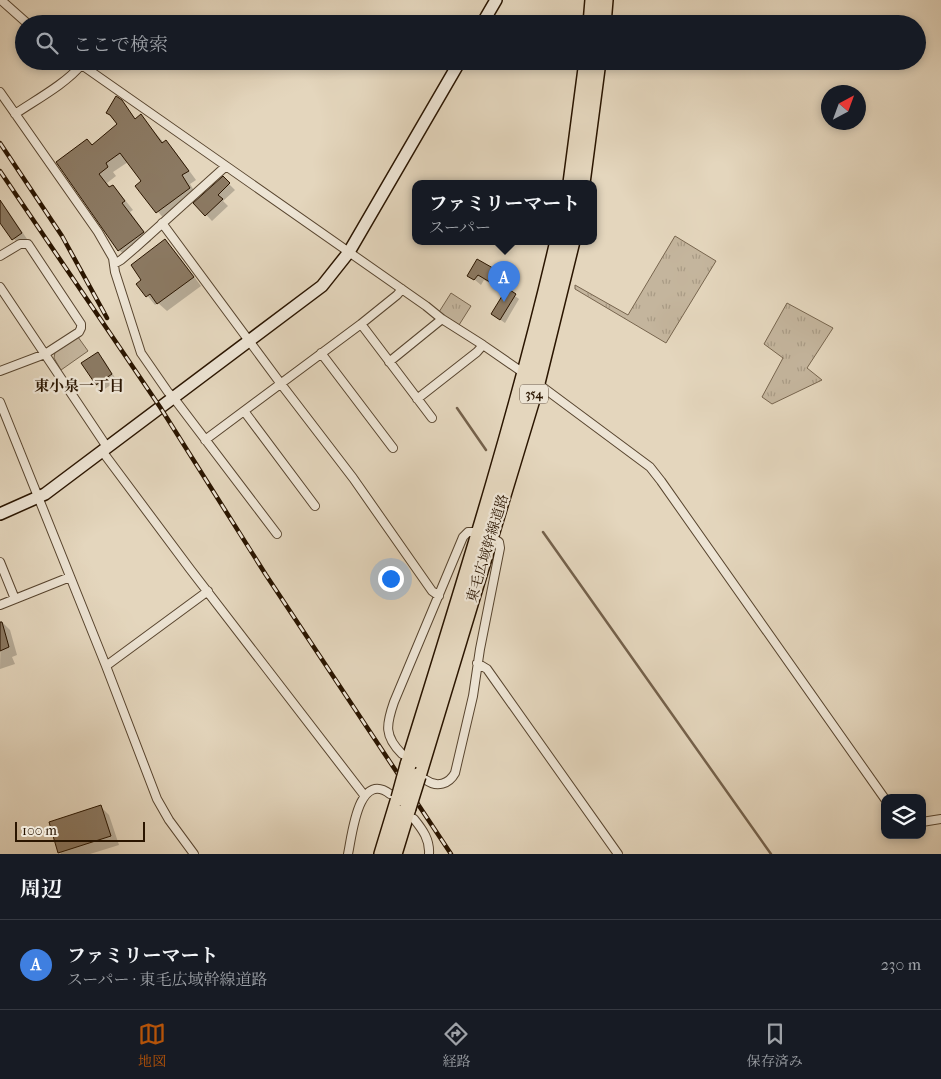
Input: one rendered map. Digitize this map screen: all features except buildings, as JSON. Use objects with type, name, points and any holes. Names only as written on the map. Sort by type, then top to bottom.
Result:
[{"type":"highway","points":[[592,15],[594,0]]},
{"type":"highway","points":[[603,15],[605,0]]},
{"type":"highway","points":[[571,180],[586,70]]},
{"type":"highway","points":[[582,180],[597,70]]},
{"type":"highway","name":"東毛広域幹線道路","points":[[531,379],[557,245]]},
{"type":"highway","name":"東毛広域幹線道路","points":[[394,854],[403,805],[484,534],[504,453],[531,379],[571,245]]},
{"type":"highway","name":"東毛広域幹線道路","points":[[382,854],[403,805]]},
{"type":"street","points":[[1,0],[18,15]]},
{"type":"street","points":[[487,15],[496,0]]},
{"type":"street","points":[[15,114],[77,70]]},
{"type":"street","points":[[88,70],[402,289],[442,319],[483,345],[650,467],[881,794]]},
{"type":"street","points":[[0,514],[38,498],[322,286],[349,252],[455,70]]},
{"type":"street","points":[[0,92],[111,253],[141,353],[168,392],[277,534]]},
{"type":"street","points":[[114,264],[121,260],[225,167]]},
{"type":"street","points":[[162,223],[353,478],[432,591],[439,596]]},
{"type":"street","points":[[0,256],[20,244],[28,244],[81,324],[78,332],[46,354],[0,371]]},
{"type":"street","points":[[0,287],[46,354],[105,449],[208,592],[364,795]]},
{"type":"street","points":[[205,440],[361,324],[402,289]]},
{"type":"street","points":[[389,362],[442,319]]},
{"type":"street","points":[[361,324],[432,418]]},
{"type":"street","points":[[417,399],[477,352],[483,345]]},
{"type":"street","points":[[321,353],[393,448]]},
{"type":"street","points":[[0,402],[157,799],[169,820],[194,854]]},
{"type":"street","points":[[244,411],[315,506]]},
{"type":"street","points":[[468,532],[484,534],[499,542],[500,548],[477,663],[473,696],[453,776],[441,784],[434,784],[413,769],[391,742],[388,719],[406,670],[463,537],[468,532]]},
{"type":"street","points":[[0,562],[15,599]]},
{"type":"street","points":[[0,605],[70,577]]},
{"type":"street","points":[[106,666],[208,592]]},
{"type":"street","points":[[477,663],[487,669],[618,854]]},
{"type":"street","points":[[348,854],[359,807],[364,795],[368,791],[374,790],[384,790],[403,805],[425,833],[429,854]]},
{"type":"street","points":[[926,821],[941,819]]},
{"type":"green space","points":[[675,236],[716,261],[666,343],[575,289],[575,285],[628,315]]},
{"type":"green space","points":[[451,293],[471,306],[459,325],[439,312]]},
{"type":"green space","points":[[787,303],[833,328],[807,368],[822,380],[772,404],[762,397],[783,358],[764,344]]},
{"type":"green space","points":[[78,337],[88,351],[61,370],[54,358],[55,352]]},
{"type":"waterway","points":[[457,408],[486,450]]},
{"type":"waterway","points":[[543,532],[771,854]]},
{"type":"railway","points":[[0,143],[62,236],[107,318]]},
{"type":"railway","points":[[0,171],[160,407],[266,575],[451,854]]},
{"type":"place","name":"ファミリーマート","points":[[504,302]]},
{"type":"district","name":"東小泉一丁目","points":[[79,386]]}]
